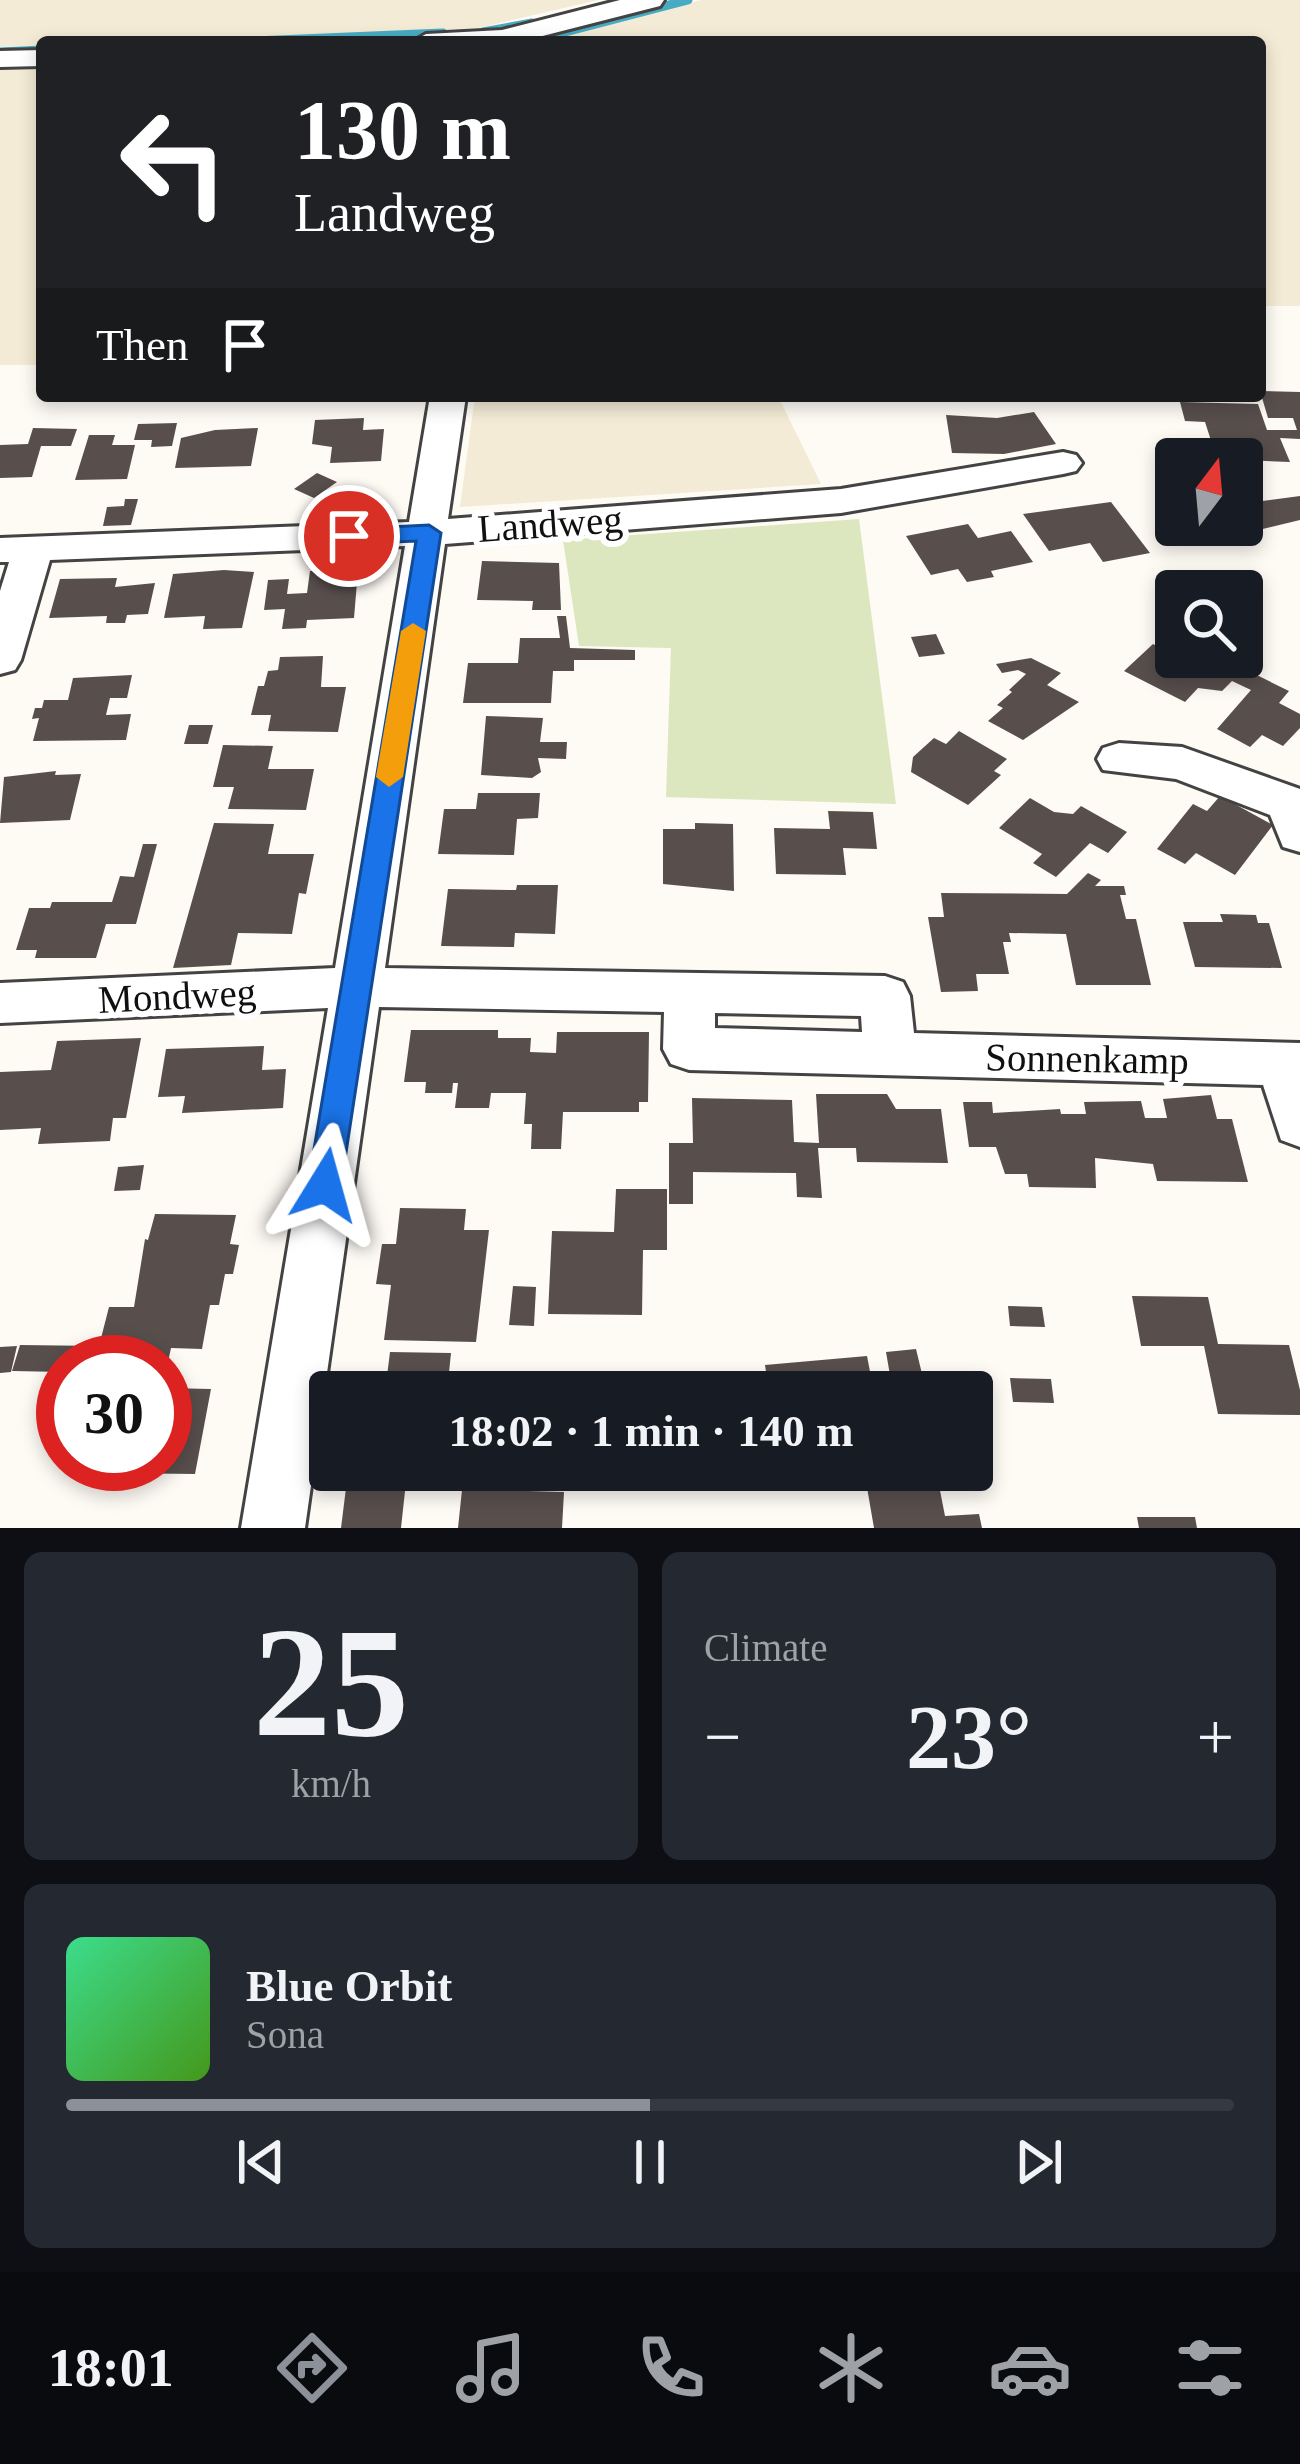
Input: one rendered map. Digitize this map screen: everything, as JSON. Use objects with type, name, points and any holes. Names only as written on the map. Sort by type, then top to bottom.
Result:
[{"type":"street","points":[[516,36],[651,0]]},
{"type":"street","points":[[0,59],[36,58]]},
{"type":"street","points":[[273,1528],[447,402]]},
{"type":"street","name":"Landweg","points":[[0,660],[16,550],[429,533],[841,501],[1063,463]]},
{"type":"street","points":[[1119,759],[1182,763],[1296,809]]},
{"type":"street","name":"Sonnenkamp","points":[[355,987],[690,992],[689,1049],[1292,1064],[1300,1124]]},
{"type":"street","name":"Mondweg","points":[[0,1003],[355,987]]},
{"type":"shaded area","points":[[0,0],[598,0],[478,28],[277,36],[36,36],[36,46],[0,47]]},
{"type":"shaded area","points":[[701,0],[1300,0],[1300,306],[1266,306],[1266,36],[563,36]]},
{"type":"shaded area","points":[[36,67],[36,365],[0,365],[0,69]]},
{"type":"shaded area","points":[[474,402],[781,402],[821,484],[460,507]]},
{"type":"green space","points":[[859,519],[896,804],[666,797],[671,648],[579,646],[563,540]]},
{"type":"building","points":[[1266,391],[1300,392],[1300,439],[1280,438],[1290,462],[1263,461],[1263,438],[1210,438],[1205,422],[1185,421],[1180,402],[1258,404],[1267,430],[1297,430],[1293,418],[1268,418]]},
{"type":"building","points":[[1034,412],[1056,444],[1004,454],[952,453],[946,415],[997,418]]},
{"type":"building","points":[[364,418],[363,430],[384,429],[381,461],[330,463],[332,447],[312,444],[315,420]]},
{"type":"building","points":[[177,423],[172,446],[151,447],[152,440],[134,440],[138,424]]},
{"type":"building","points":[[33,428],[77,429],[71,446],[41,446],[32,477],[0,478],[0,445],[28,444]]},
{"type":"building","points":[[258,428],[251,466],[175,468],[181,438]]},
{"type":"building","points":[[89,435],[115,435],[112,445],[135,445],[127,479],[75,480]]},
{"type":"building","points":[[317,473],[337,482],[314,498],[294,489]]},
{"type":"building","points":[[1300,496],[1300,520],[1263,529],[1263,501]]},
{"type":"building","points":[[125,499],[138,499],[131,525],[103,526],[107,507],[124,506]]},
{"type":"building","points":[[1111,502],[1150,553],[1103,562],[1090,543],[1049,551],[1023,514]]},
{"type":"building","points":[[968,524],[978,538],[1011,531],[1033,562],[967,582],[958,569],[931,575],[906,536]]},
{"type":"building","points":[[482,561],[559,563],[561,610],[532,610],[533,601],[477,600]]},
{"type":"building","points":[[358,570],[354,618],[307,620],[306,628],[282,629],[285,609],[264,610],[268,580],[289,579],[287,594],[307,593],[310,571]]},
{"type":"building","points":[[254,572],[242,628],[203,629],[205,616],[164,618],[173,574]]},
{"type":"building","points":[[117,578],[115,587],[155,583],[148,614],[127,615],[125,623],[106,623],[107,616],[49,618],[60,579]]},
{"type":"building","points":[[557,616],[566,616],[570,648],[635,650],[635,660],[574,660],[574,671],[553,671],[551,703],[463,703],[468,663],[518,663],[520,638],[560,638]]},
{"type":"building","points":[[936,634],[945,654],[919,657],[911,637]]},
{"type":"building","points":[[1153,644],[1155,678],[1263,678],[1289,691],[1279,703],[1300,714],[1300,728],[1283,746],[1262,735],[1250,747],[1217,729],[1251,690],[1232,681],[1222,691],[1198,688],[1185,702],[1124,671]]},
{"type":"building","points":[[323,656],[321,687],[346,687],[338,732],[268,731],[271,715],[251,715],[258,686],[264,686],[268,671],[278,670],[280,657]]},
{"type":"building","points":[[1031,658],[1061,673],[1047,685],[1079,702],[1023,740],[988,721],[1026,674],[1018,670],[1002,673],[996,664]]},
{"type":"building","points":[[132,675],[127,698],[110,698],[106,715],[131,714],[126,740],[33,741],[39,718],[32,719],[35,708],[42,708],[44,700],[68,700],[73,678]]},
{"type":"building","points":[[486,716],[543,718],[540,742],[567,742],[566,759],[538,758],[541,772],[532,778],[481,775]]},
{"type":"building","points":[[189,725],[213,725],[208,744],[184,744]]},
{"type":"building","points":[[959,731],[1007,759],[994,771],[1001,775],[968,805],[911,772],[913,757],[934,738],[946,744]]},
{"type":"building","points":[[223,745],[273,746],[268,769],[314,769],[306,810],[228,809],[234,787],[213,787]]},
{"type":"building","points":[[56,771],[55,775],[81,774],[70,820],[0,823],[4,777]]},
{"type":"building","points":[[478,793],[540,793],[538,818],[517,819],[514,855],[438,854],[444,809],[476,809]]},
{"type":"building","points":[[1220,796],[1273,825],[1235,875],[1196,853],[1185,864],[1157,849],[1193,804],[1207,811]]},
{"type":"building","points":[[1030,798],[1054,812],[1073,814],[1081,806],[1127,832],[1108,853],[1090,843],[1056,877],[1033,863],[1042,854],[999,828]]},
{"type":"building","points":[[828,811],[873,812],[877,849],[843,848],[846,875],[776,874],[774,828],[830,829]]},
{"type":"building","points":[[214,823],[274,824],[268,854],[314,854],[306,894],[299,893],[292,934],[238,933],[231,965],[173,968]]},
{"type":"building","points":[[695,823],[733,824],[734,891],[663,884],[663,829],[695,829]]},
{"type":"building","points":[[143,844],[157,844],[136,924],[106,924],[96,958],[35,958],[37,950],[16,950],[29,908],[50,908],[52,902],[112,902],[120,876],[134,877]]},
{"type":"building","points":[[1088,873],[1101,880],[1095,886],[1124,886],[1126,895],[1120,895],[1126,919],[1136,919],[1151,985],[1076,985],[1066,934],[1009,933],[1011,942],[1003,942],[1009,974],[976,974],[978,991],[941,992],[928,917],[944,917],[941,893],[1067,894]]},
{"type":"building","points":[[517,885],[558,885],[555,934],[515,933],[514,947],[441,946],[448,889],[516,890]]},
{"type":"building","points":[[1220,914],[1256,915],[1258,923],[1269,923],[1282,968],[1195,967],[1183,922],[1223,922]]},
{"type":"building","points":[[411,1030],[498,1030],[498,1038],[531,1038],[530,1052],[556,1053],[557,1032],[649,1032],[648,1102],[639,1102],[639,1112],[563,1112],[561,1149],[531,1149],[532,1124],[524,1124],[526,1093],[491,1093],[489,1108],[455,1108],[458,1083],[453,1083],[452,1093],[425,1093],[426,1082],[404,1082]]},
{"type":"building","points":[[141,1038],[126,1118],[113,1118],[110,1141],[38,1144],[41,1128],[0,1130],[0,1072],[51,1070],[57,1041]]},
{"type":"building","points":[[264,1046],[262,1070],[286,1069],[283,1108],[182,1113],[185,1096],[158,1097],[166,1049]]},
{"type":"building","points":[[816,1094],[887,1094],[896,1109],[941,1109],[948,1163],[857,1162],[856,1148],[818,1148],[822,1198],[797,1197],[796,1173],[693,1172],[693,1204],[669,1204],[669,1143],[693,1143],[692,1098],[792,1100],[794,1142],[819,1143]]},
{"type":"building","points":[[1211,1095],[1217,1119],[1232,1119],[1248,1182],[1157,1181],[1153,1164],[1095,1158],[1096,1188],[1029,1187],[1027,1174],[1005,1174],[996,1147],[969,1147],[963,1102],[992,1102],[993,1113],[1060,1109],[1061,1114],[1086,1114],[1084,1102],[1141,1101],[1145,1118],[1167,1118],[1163,1099]]},
{"type":"building","points":[[144,1165],[140,1190],[114,1191],[118,1167]]},
{"type":"building","points":[[616,1189],[667,1189],[667,1250],[643,1250],[642,1315],[548,1314],[552,1231],[614,1232]]},
{"type":"building","points":[[400,1208],[466,1209],[464,1230],[489,1230],[476,1342],[384,1340],[391,1285],[376,1284],[382,1244],[396,1244]]},
{"type":"building","points":[[155,1214],[236,1215],[230,1244],[239,1245],[233,1274],[225,1274],[219,1305],[210,1305],[202,1349],[192,1349],[192,1335],[102,1335],[109,1307],[134,1307]]},
{"type":"building","points":[[513,1286],[536,1287],[534,1326],[509,1325]]},
{"type":"building","points":[[1132,1296],[1208,1297],[1218,1344],[1289,1345],[1300,1390],[1300,1415],[1218,1414],[1204,1346],[1141,1346]]},
{"type":"building","points":[[1008,1306],[1042,1307],[1045,1327],[1010,1326]]},
{"type":"building","points":[[20,1345],[36,1345],[36,1371],[12,1371]]},
{"type":"building","points":[[17,1346],[11,1372],[0,1373],[0,1347]]},
{"type":"building","points":[[916,1349],[921,1371],[889,1371],[886,1352]]},
{"type":"building","points":[[390,1352],[451,1353],[449,1371],[388,1371]]},
{"type":"building","points":[[867,1356],[870,1371],[766,1371],[765,1365]]},
{"type":"building","points":[[1010,1378],[1051,1379],[1054,1403],[1013,1402]]},
{"type":"building","points":[[192,1389],[211,1389],[195,1474]]},
{"type":"building","points":[[346,1491],[405,1491],[401,1528],[341,1528]]},
{"type":"building","points":[[462,1491],[564,1492],[562,1528],[458,1528]]},
{"type":"building","points":[[868,1491],[940,1491],[945,1516],[979,1514],[982,1528],[874,1528]]},
{"type":"building","points":[[1137,1517],[1195,1517],[1197,1528],[1139,1528]]},
{"type":"waterway","points":[[550,36],[688,0]]},
{"type":"waterway","points":[[483,32],[532,23]]},
{"type":"waterway","points":[[373,36],[443,33]]},
{"type":"waterway","points":[[0,52],[36,50]]},
{"type":"slow traffic","points":[[389,777],[413,631]]},
{"type":"route","points":[[325,1185],[429,533],[349,536]]}]
